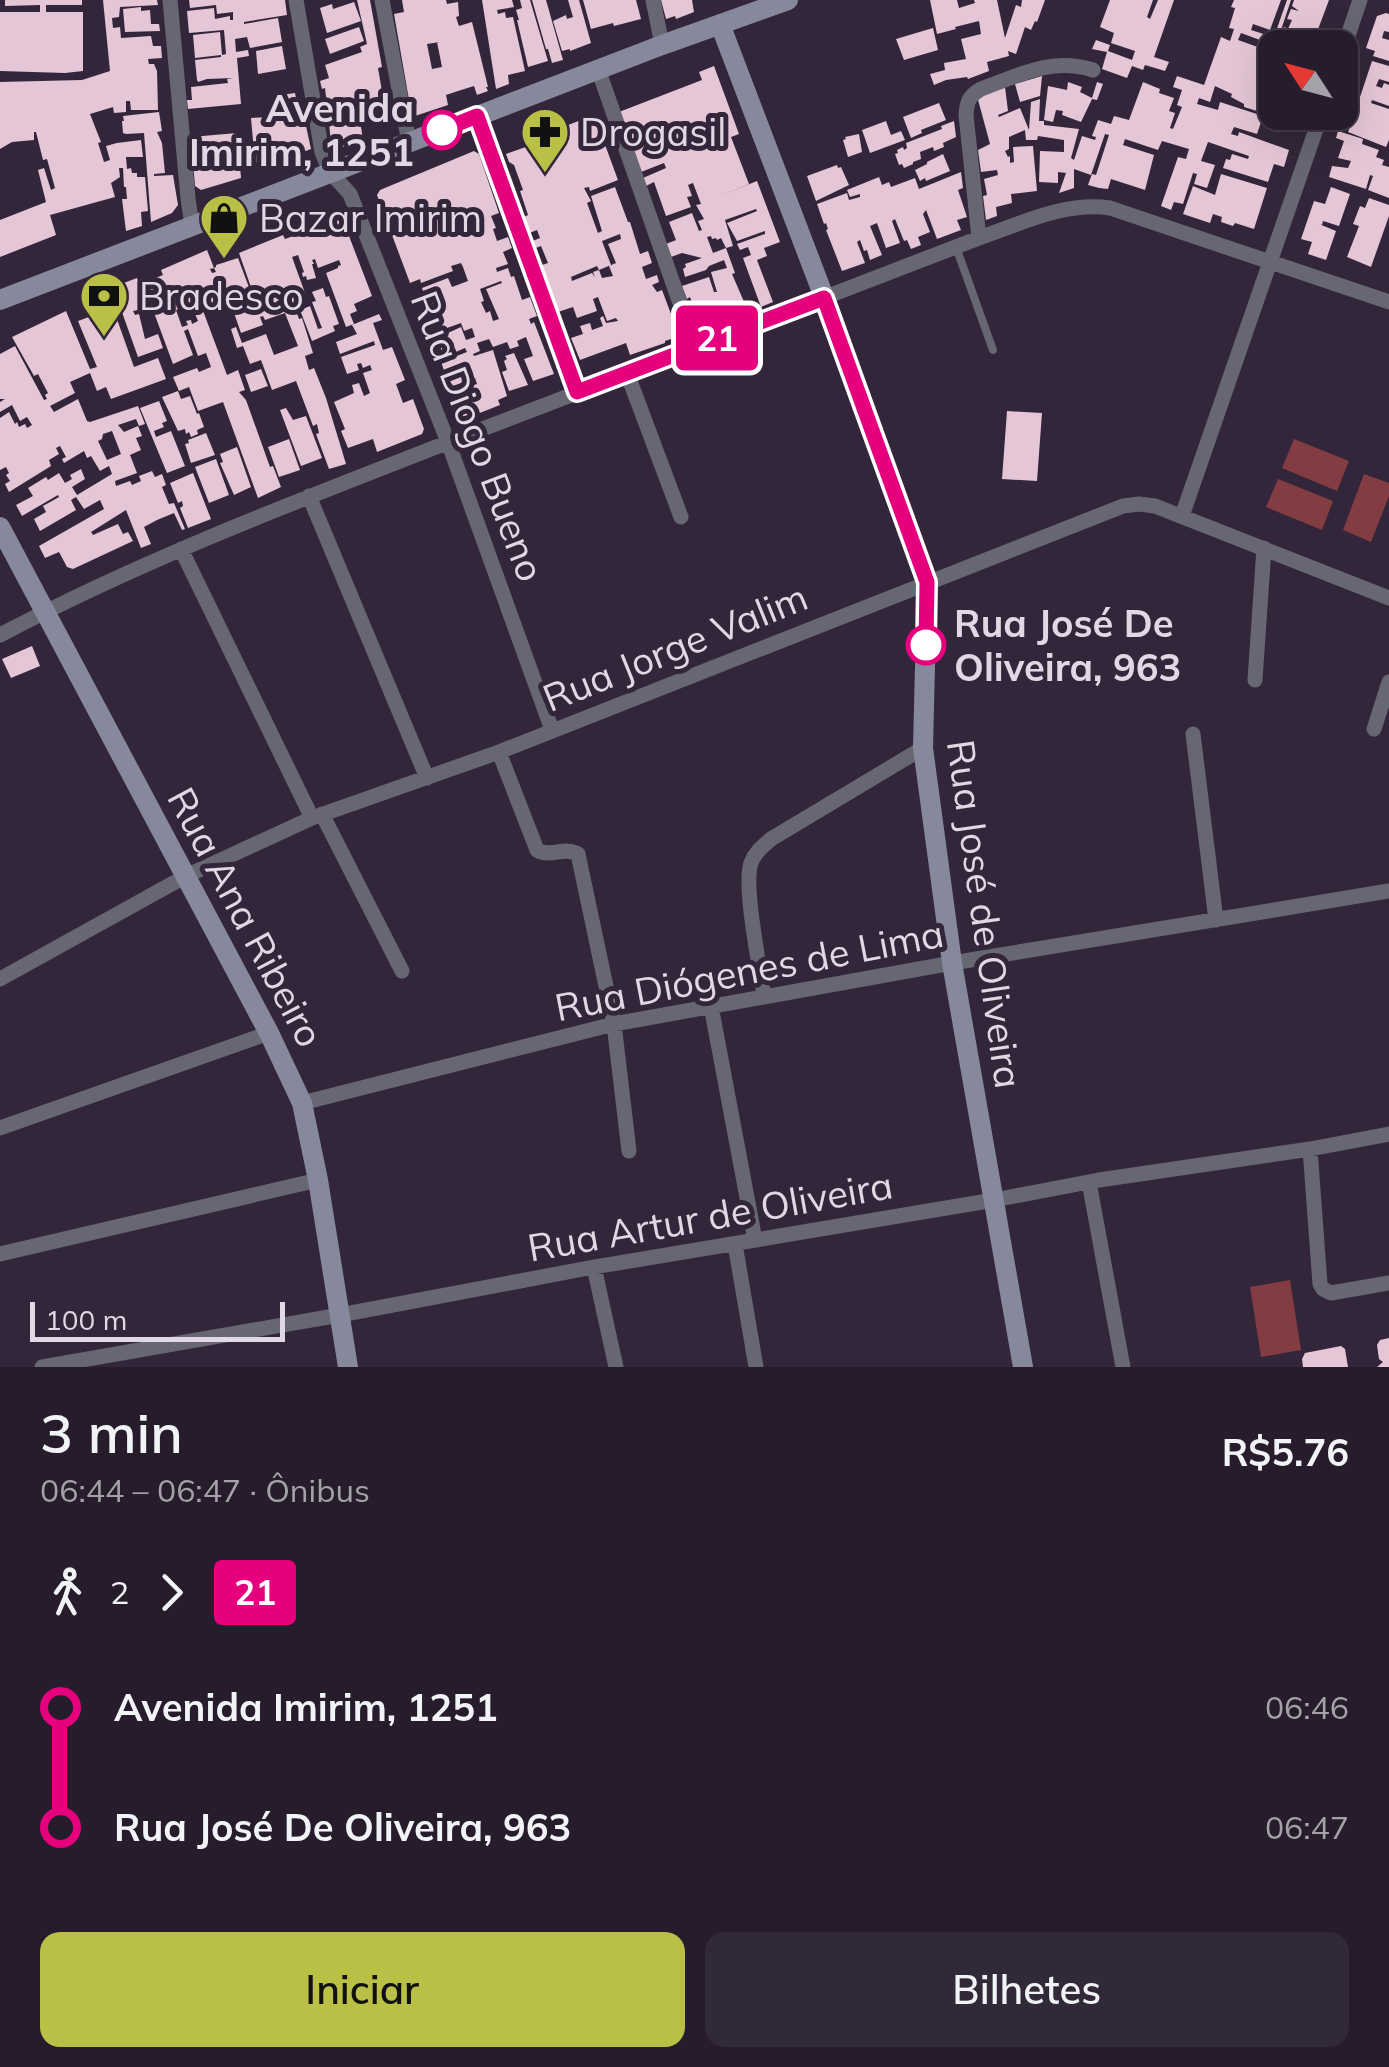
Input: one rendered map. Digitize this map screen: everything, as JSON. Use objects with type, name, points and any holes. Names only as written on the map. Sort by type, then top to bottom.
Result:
[{"type":"street","points":[[170,0],[192,226]]},
{"type":"street","name":"Rua Diogo Bueno","points":[[296,0],[322,152],[330,172],[350,194],[448,442],[552,730]]},
{"type":"street","points":[[382,0],[409,142]]},
{"type":"street","points":[[652,0],[662,45]]},
{"type":"street","points":[[0,300],[788,0]]},
{"type":"street","points":[[1350,30],[1360,0]]},
{"type":"street","name":"Rua José de Oliveira","points":[[720,24],[927,582],[923,748],[952,963],[1023,1367]]},
{"type":"street","points":[[978,238],[966,114],[972,94],[1044,66],[1076,64],[1093,70]]},
{"type":"street","points":[[598,70],[695,346]]},
{"type":"street","points":[[477,116],[577,392]]},
{"type":"street","points":[[1182,516],[1316,130]]},
{"type":"street","points":[[0,634],[46,610],[310,496],[978,238],[1062,210],[1094,205],[1110,208],[1389,302]]},
{"type":"street","points":[[627,373],[680,518]]},
{"type":"street","points":[[310,496],[427,778]]},
{"type":"street","name":"Rua Jorge Valim","points":[[0,979],[186,876],[317,816],[499,752],[1123,506],[1156,506],[1389,598]]},
{"type":"street","name":"Rua Ana Ribeiro","points":[[0,527],[302,1103],[348,1367]]},
{"type":"street","points":[[1255,680],[1264,548]]},
{"type":"street","points":[[181,550],[317,816],[402,970]]},
{"type":"street","points":[[1374,729],[1389,682]]},
{"type":"street","points":[[1193,734],[1216,920]]},
{"type":"street","points":[[764,996],[749,884],[750,864],[758,850],[923,748]]},
{"type":"street","points":[[499,752],[537,850],[546,854],[571,850],[578,854],[614,1024],[629,1151]]},
{"type":"street","name":"Rua Diógenes de Lima","points":[[302,1103],[614,1024],[1389,891]]},
{"type":"street","points":[[711,1006],[755,1240]]},
{"type":"street","points":[[0,1128],[268,1032]]},
{"type":"street","name":"Rua Artur de Oliveira","points":[[42,1367],[594,1267],[1389,1134]]},
{"type":"street","points":[[1310,1149],[1320,1284],[1331,1293],[1389,1283]]},
{"type":"street","points":[[0,1254],[318,1180]]},
{"type":"street","points":[[1089,1182],[1123,1367]]},
{"type":"street","points":[[735,1244],[756,1367]]},
{"type":"street","points":[[594,1267],[616,1367]]},
{"type":"lane","points":[[956,247],[993,350]]},
{"type":"shaded area","points":[[1294,439],[1349,461],[1337,491],[1282,468]]},
{"type":"shaded area","points":[[1364,474],[1389,483],[1389,496],[1371,542],[1343,530]]},
{"type":"shaded area","points":[[1278,479],[1333,501],[1322,530],[1266,507]]},
{"type":"shaded area","points":[[1290,1280],[1301,1350],[1261,1357],[1250,1287]]},
{"type":"building","points":[[5,0],[82,0],[82,5],[46,5],[46,12],[83,12],[83,71],[0,71],[0,12],[40,12],[40,5],[5,6]]},
{"type":"building","points":[[103,0],[157,0],[158,5],[120,7],[119,17],[112,18],[113,28],[120,27],[121,38],[151,36],[153,46],[161,46],[162,58],[148,59],[157,71],[158,110],[131,110],[130,101],[126,101],[126,112],[114,113],[113,107],[90,114],[104,162],[110,160],[106,146],[141,140],[143,157],[126,157],[127,169],[131,168],[137,177],[145,177],[148,211],[141,212],[142,226],[126,231],[122,199],[127,199],[126,187],[123,168],[119,168],[120,177],[111,183],[115,197],[50,215],[56,235],[0,257],[0,220],[46,202],[38,170],[44,168],[51,190],[55,188],[36,132],[34,140],[12,142],[0,149],[0,82],[82,80],[110,71]]},
{"type":"building","points":[[189,0],[285,0],[287,15],[244,22],[278,18],[282,42],[250,48],[247,37],[235,39],[236,52],[248,50],[249,56],[237,58],[241,104],[188,109],[191,87],[228,83],[227,79],[233,78],[198,82],[195,60],[221,55],[195,58],[193,35],[220,32],[222,55],[226,54],[224,30],[189,33],[187,11],[214,8],[215,19],[230,16],[230,20],[233,12],[217,14],[216,5],[190,8]]},
{"type":"building","points":[[357,0],[370,0],[386,115],[360,120],[363,140],[332,151],[325,88],[322,89],[320,81],[329,78],[325,65],[362,52],[360,47],[367,44]]},
{"type":"building","points":[[402,0],[458,2],[459,26],[472,22],[488,91],[477,95],[474,86],[446,95],[448,105],[412,117],[394,14],[404,12]],"holes":[[[437,42],[442,67],[432,69],[427,44]]]},
{"type":"building","points":[[482,0],[512,0],[514,7],[497,10],[498,14],[505,12],[506,18],[513,17],[525,71],[508,75],[509,84],[496,89]]},
{"type":"building","points":[[520,0],[530,0],[548,61],[528,67],[517,20],[516,10],[522,8]]},
{"type":"building","points":[[532,0],[546,0],[563,60],[552,63]]},
{"type":"building","points":[[568,0],[579,0],[591,43],[562,51],[553,21],[566,15],[567,19],[573,17]]},
{"type":"building","points":[[583,0],[636,0],[641,19],[591,29]]},
{"type":"building","points":[[661,0],[692,0],[694,12],[666,19]]},
{"type":"building","points":[[930,0],[957,0],[959,8],[975,3],[974,0],[997,0],[1005,38],[1016,5],[1021,7],[1022,0],[1045,0],[1037,22],[1031,30],[1025,27],[1016,54],[1008,51],[1009,56],[987,62],[989,71],[968,79],[934,85],[930,74],[945,70],[944,63],[966,59],[961,39],[981,34],[979,21],[937,34]]},
{"type":"building","points":[[1110,0],[1153,0],[1147,17],[1150,19],[1158,0],[1174,0],[1154,57],[1169,62],[1165,71],[1132,66],[1127,78],[1102,69],[1107,52],[1092,49],[1096,40],[1110,45],[1108,51],[1132,60],[1135,51],[1111,43],[1114,33],[1100,27]]},
{"type":"building","points":[[1234,0],[1281,0],[1270,30],[1253,24],[1251,30],[1258,32],[1258,39],[1241,33],[1238,40],[1258,47],[1258,111],[1244,107],[1232,94],[1215,86],[1210,102],[1199,98],[1197,104],[1218,110],[1220,102],[1258,114],[1257,134],[1234,127],[1231,134],[1238,136],[1239,132],[1289,150],[1284,167],[1274,164],[1268,182],[1223,168],[1232,154],[1248,159],[1249,156],[1208,142],[1201,161],[1215,165],[1207,188],[1194,184],[1197,174],[1193,173],[1183,204],[1174,202],[1171,210],[1161,206],[1178,157],[1186,159],[1189,149],[1162,141],[1158,150],[1125,139],[1123,145],[1154,155],[1145,190],[1111,179],[1108,189],[1099,188],[1088,185],[1092,174],[1096,175],[1109,135],[1105,134],[1091,175],[1074,169],[1074,188],[1059,193],[1066,173],[1058,172],[1058,183],[1039,182],[1040,151],[1064,152],[1064,140],[1038,136],[1037,140],[1026,140],[1025,130],[1009,137],[1009,149],[1005,151],[1010,163],[1014,162],[1013,147],[1033,146],[1037,191],[1011,194],[1012,203],[996,207],[997,216],[986,220],[984,179],[998,175],[997,170],[981,172],[978,150],[990,144],[977,96],[1005,87],[1008,111],[999,117],[1020,108],[1029,130],[1031,102],[1040,99],[1039,121],[1044,121],[1044,125],[1079,129],[1071,158],[1074,160],[1082,136],[1095,140],[1092,136],[1098,120],[1111,124],[1114,116],[1129,120],[1143,82],[1174,98],[1169,111],[1175,113],[1170,128],[1173,129],[1182,107],[1177,105],[1182,90],[1173,87],[1177,76],[1204,85],[1221,37],[1230,41],[1235,8],[1231,7]]},
{"type":"building","points":[[1287,0],[1291,0],[1281,30],[1276,30]]},
{"type":"building","points":[[1294,0],[1329,0],[1318,30],[1283,30],[1288,29],[1292,20],[1287,19],[1291,9],[1299,11],[1292,6]]},
{"type":"building","points":[[354,2],[361,21],[327,33],[320,8],[332,4],[333,9]]},
{"type":"building","points":[[141,7],[141,11],[150,10],[151,24],[159,24],[160,31],[125,32],[123,9]]},
{"type":"building","points":[[1386,13],[1389,32],[1384,31],[1382,38],[1389,40],[1389,61],[1373,56],[1375,51],[1366,48],[1377,16]]},
{"type":"building","points":[[359,27],[364,41],[330,54],[325,39]]},
{"type":"building","points":[[933,28],[938,50],[904,60],[896,39]]},
{"type":"building","points":[[282,46],[286,69],[258,74],[256,51]]},
{"type":"building","points":[[1372,61],[1389,66],[1389,82],[1379,79],[1376,86],[1389,85],[1389,106],[1372,100],[1371,103],[1389,109],[1386,147],[1348,132],[1358,130],[1359,100]]},
{"type":"building","points":[[714,66],[739,134],[731,137],[749,184],[717,197],[757,181],[780,242],[764,248],[767,256],[757,260],[773,302],[761,307],[743,258],[751,255],[748,247],[740,250],[737,244],[765,231],[737,241],[727,223],[757,211],[725,220],[733,246],[726,248],[735,273],[732,274],[748,311],[725,320],[722,312],[698,320],[682,286],[709,277],[717,292],[711,272],[727,268],[724,260],[685,277],[685,264],[702,258],[682,253],[671,257],[666,244],[676,240],[669,222],[692,213],[699,231],[702,230],[698,221],[704,219],[696,205],[701,204],[693,183],[688,185],[692,196],[687,197],[691,207],[666,216],[654,182],[646,186],[643,178],[666,168],[664,163],[641,172],[619,112],[702,80],[699,72]],"holes":[[[707,237],[721,238],[726,248],[713,253]]]},
{"type":"building","points":[[1042,76],[1040,96],[1020,102],[1015,84]]},
{"type":"building","points":[[1068,82],[1082,87],[1080,92],[1092,98],[1097,82],[1103,84],[1081,122],[1056,110],[1053,122],[1044,120],[1048,86],[1067,90]]},
{"type":"building","points":[[295,93],[298,108],[305,107],[307,115],[300,117],[311,149],[281,160],[280,154],[255,163],[251,118],[273,117],[270,102]]},
{"type":"building","points":[[939,103],[946,120],[911,138],[903,117]]},
{"type":"building","points":[[159,112],[162,131],[157,132],[165,173],[154,176],[173,175],[178,205],[172,213],[151,222],[144,133],[123,133],[122,121],[123,116]]},
{"type":"building","points":[[594,115],[618,180],[590,191],[589,187],[584,188],[591,201],[587,203],[598,233],[602,231],[591,196],[615,187],[640,254],[648,251],[652,263],[642,267],[646,279],[657,275],[659,282],[652,285],[657,292],[662,290],[677,330],[674,338],[665,343],[630,355],[626,343],[580,360],[571,338],[583,334],[580,326],[590,323],[592,330],[603,326],[603,316],[606,323],[618,321],[607,321],[598,297],[593,299],[597,311],[577,318],[573,307],[558,312],[539,266],[548,263],[541,246],[533,249],[530,242],[540,238],[537,230],[527,234],[522,218],[528,215],[520,191],[523,190],[506,154],[565,133],[563,127]],"holes":[[[620,234],[621,239],[608,244],[616,263],[609,266],[613,276],[602,278],[599,270],[611,265],[602,241]],[[597,266],[599,270],[593,272],[595,277],[592,273],[572,281],[571,277]]]},
{"type":"building","points":[[886,121],[891,135],[901,131],[905,140],[870,153],[862,130]]},
{"type":"building","points":[[954,121],[956,137],[943,143],[944,147],[920,152],[921,159],[904,168],[899,165],[897,150],[904,150],[906,143]]},
{"type":"building","points":[[1338,131],[1363,139],[1362,144],[1379,150],[1376,157],[1389,167],[1389,198],[1368,190],[1373,176],[1370,175],[1366,189],[1329,177],[1332,166],[1348,168],[1351,161],[1338,158],[1344,141],[1336,138]]},
{"type":"building","points":[[237,133],[241,178],[201,190],[195,186],[191,137]]},
{"type":"building","points":[[859,134],[862,152],[848,157],[843,140]]},
{"type":"building","points":[[474,151],[479,154],[499,213],[491,216],[497,241],[508,237],[512,248],[503,252],[508,264],[496,268],[497,272],[508,268],[522,300],[530,297],[537,316],[529,319],[531,324],[534,322],[554,374],[533,381],[524,359],[533,356],[526,337],[510,349],[507,342],[493,347],[489,339],[477,343],[480,351],[474,356],[493,350],[507,396],[498,400],[500,405],[467,418],[459,414],[452,392],[477,384],[475,378],[450,387],[441,362],[467,352],[465,348],[444,357],[437,338],[461,327],[466,340],[475,337],[472,328],[464,331],[461,323],[430,334],[426,325],[435,322],[434,311],[422,288],[448,278],[452,287],[468,281],[461,263],[451,266],[453,271],[410,283],[377,195],[380,190]],"holes":[[[502,283],[486,289],[499,319],[493,321],[481,302],[484,301],[480,289]]]},
{"type":"building","points":[[943,154],[950,171],[920,181],[915,170]]},
{"type":"building","points":[[837,165],[849,185],[816,201],[807,176]]},
{"type":"building","points":[[961,172],[963,188],[958,190],[967,217],[957,220],[961,230],[937,239],[926,210],[923,214],[930,232],[918,237],[921,245],[911,249],[895,219],[892,221],[900,243],[886,248],[877,223],[870,226],[882,255],[870,260],[860,240],[857,242],[865,263],[842,271],[817,204],[847,193],[849,200],[860,197],[850,197],[847,190],[879,177],[882,185],[889,182],[891,187],[915,178],[919,189]]},
{"type":"building","points":[[1221,174],[1267,188],[1254,229],[1221,222],[1222,217],[1213,214],[1210,223],[1183,214],[1193,186],[1215,195]]},
{"type":"building","points":[[1331,187],[1350,194],[1339,226],[1323,221],[1319,224],[1336,231],[1326,260],[1308,254],[1312,242],[1301,239],[1314,201],[1325,204]]},
{"type":"building","points":[[1369,198],[1389,205],[1389,216],[1371,267],[1347,257],[1359,226],[1353,224],[1360,206],[1365,208]]},
{"type":"building","points":[[337,220],[344,223],[372,296],[354,304],[357,311],[350,314],[354,324],[346,327],[326,273],[341,265],[339,260],[318,268],[312,260],[316,278],[307,280],[298,255],[292,257],[305,293],[294,297],[295,308],[313,353],[305,356],[326,398],[346,464],[329,469],[316,434],[317,424],[313,426],[296,381],[272,390],[261,360],[250,364],[243,346],[237,348],[231,329],[236,327],[242,343],[266,334],[274,355],[298,346],[285,313],[265,320],[260,317],[263,325],[241,333],[228,304],[224,306],[222,301],[202,308],[227,375],[238,370],[245,390],[239,392],[246,400],[281,487],[258,498],[223,402],[198,411],[189,387],[179,391],[173,377],[211,367],[206,353],[198,356],[188,329],[184,331],[193,355],[173,364],[143,283],[163,275],[161,270],[207,250],[214,268],[238,258],[252,290],[239,253],[283,235],[285,239]],"holes":[[[191,304],[198,321],[186,321],[188,325],[182,327],[176,310]]]},
{"type":"building","points":[[137,278],[148,308],[133,311],[139,314],[145,339],[158,334],[163,348],[138,357],[113,287]]},
{"type":"building","points":[[323,288],[339,324],[333,326],[335,331],[312,341],[300,310],[310,306],[318,329],[322,328],[312,292]]},
{"type":"building","points":[[113,308],[134,367],[158,358],[166,379],[111,399],[106,387],[97,391],[90,373],[70,382],[75,393],[50,406],[54,412],[78,399],[90,422],[138,406],[145,424],[139,426],[136,419],[118,425],[124,432],[138,426],[142,436],[136,438],[141,450],[130,455],[137,473],[115,481],[116,486],[130,481],[132,485],[141,481],[139,476],[152,471],[155,477],[162,474],[169,504],[174,503],[185,529],[182,530],[174,513],[157,520],[144,527],[151,544],[141,548],[126,510],[91,532],[93,535],[118,524],[133,541],[73,569],[67,567],[59,552],[45,558],[39,546],[104,509],[100,500],[84,509],[76,497],[71,500],[76,510],[40,531],[34,519],[46,512],[43,506],[58,495],[22,516],[16,505],[33,496],[28,488],[46,477],[48,480],[59,473],[65,483],[81,469],[85,479],[72,487],[77,495],[112,474],[109,466],[100,471],[84,451],[64,463],[62,459],[66,457],[60,446],[56,448],[59,454],[49,460],[51,466],[9,492],[5,484],[10,481],[6,475],[9,473],[6,467],[0,470],[0,418],[9,412],[19,427],[32,425],[27,417],[20,421],[12,405],[0,412],[0,402],[5,399],[0,399],[0,354],[15,346],[44,400],[47,399],[38,374],[34,376],[12,337],[66,311],[90,369],[97,367],[78,321]],"holes":[[[112,431],[121,454],[107,460],[98,441],[103,434]]]},
{"type":"building","points":[[379,314],[382,320],[373,323],[383,350],[392,347],[405,380],[396,384],[403,403],[413,399],[424,429],[422,434],[377,452],[373,439],[348,448],[334,402],[354,393],[352,385],[359,383],[364,396],[370,393],[363,373],[372,370],[370,365],[363,368],[361,363],[357,364],[359,370],[347,374],[341,357],[375,345],[374,341],[340,354],[336,342],[357,334],[352,325]]},
{"type":"building","points":[[514,353],[528,385],[509,391],[502,372],[507,370],[505,356]]},
{"type":"building","points":[[261,369],[268,386],[251,392],[245,375]]},
{"type":"building","points":[[178,391],[181,399],[190,396],[204,427],[191,437],[185,429],[178,431],[162,397]]},
{"type":"building","points":[[159,401],[167,421],[154,431],[156,437],[171,431],[185,466],[167,473],[140,408]]},
{"type":"building","points":[[286,408],[293,420],[306,416],[322,458],[301,466],[280,410]]},
{"type":"building","points":[[1007,411],[1042,413],[1037,481],[1002,479]]},
{"type":"building","points":[[206,433],[215,455],[191,463],[185,444]]},
{"type":"building","points":[[289,439],[300,470],[279,477],[268,447]]},
{"type":"building","points":[[237,447],[251,487],[234,495],[220,454]]},
{"type":"building","points":[[216,459],[229,495],[209,503],[195,467]]},
{"type":"building","points":[[193,473],[211,519],[188,528],[180,508],[182,501],[178,503],[170,483]]},
{"type":"building","points":[[32,646],[40,666],[11,678],[2,659]]},
{"type":"building","points":[[1389,1338],[1389,1367],[1377,1367],[1383,1362],[1377,1345]]},
{"type":"building","points":[[1341,1346],[1348,1367],[1303,1367],[1305,1353]]},
{"type":"bus line","name":"21","points":[[442,130],[477,116],[577,392],[824,298],[927,582],[926,645]]},
{"type":"place","name":"Avenida Imirim, 1251","points":[[442,130]]},
{"type":"place","name":"Drogasil","points":[[545,174]]},
{"type":"place","name":"Bazar Imirim","points":[[224,260]]},
{"type":"place","name":"Bradesco","points":[[104,338]]},
{"type":"place","name":"Rua José De Oliveira, 963","points":[[926,645]]}]
